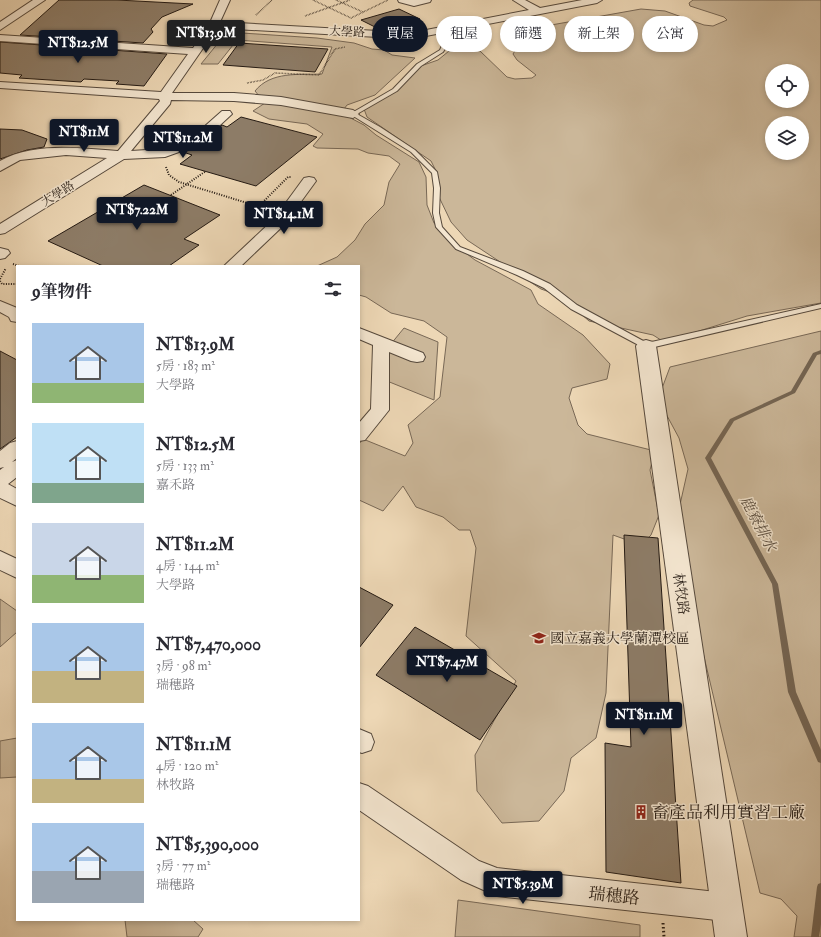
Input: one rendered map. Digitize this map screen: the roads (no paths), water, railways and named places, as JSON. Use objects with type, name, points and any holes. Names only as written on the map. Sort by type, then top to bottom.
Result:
[{"type":"street","points":[[0,27],[40,0]]},
{"type":"street","name":"大學路","points":[[0,230],[114,154],[166,101],[164,96],[214,25],[225,0]]},
{"type":"street","points":[[403,0],[414,3],[426,0]]},
{"type":"street","points":[[518,0],[540,12]]},
{"type":"street","name":"大學路","points":[[214,25],[366,34],[426,33],[597,0]]},
{"type":"street","points":[[0,38],[195,51]]},
{"type":"street","points":[[0,85],[164,96],[192,95],[281,101],[352,114]]},
{"type":"street","points":[[0,167],[17,157],[59,152],[114,154],[164,153],[186,145],[200,137],[226,114]]},
{"type":"street","points":[[0,217],[114,154]]},
{"type":"street","points":[[233,265],[279,222],[309,181]]},
{"type":"street","points":[[0,306],[16,314]]},
{"type":"street","points":[[360,334],[417,357]]},
{"type":"street","points":[[360,434],[380,410],[381,342]]},
{"type":"street","name":"林牧路","points":[[646,346],[731,937]]},
{"type":"street","points":[[0,461],[16,449]]},
{"type":"street","points":[[0,480],[16,468]]},
{"type":"street","points":[[0,488],[16,498]]},
{"type":"street","points":[[0,559],[16,569]]},
{"type":"street","name":"瑞穗路","points":[[360,796],[470,871],[496,882],[726,907]]},
{"type":"lane","points":[[352,114],[391,94],[405,83],[420,64],[441,52]]},
{"type":"lane","points":[[352,114],[378,128],[413,151],[435,173],[437,188],[436,212],[440,227],[458,248],[520,272],[547,286],[574,307],[646,346],[821,306]]},
{"type":"waterway","name":"鹿寮排水","points":[[821,352],[815,354],[793,392],[732,420],[708,458],[775,584],[792,692],[821,759]]},
{"type":"waterway","name":"鹿寮排水","points":[[815,937],[821,887]]},
{"type":"place","name":"國立嘉義大學蘭潭校區","points":[[539,638]]},
{"type":"place","name":"畜產品利用實習工廠","points":[[641,812]]}]
